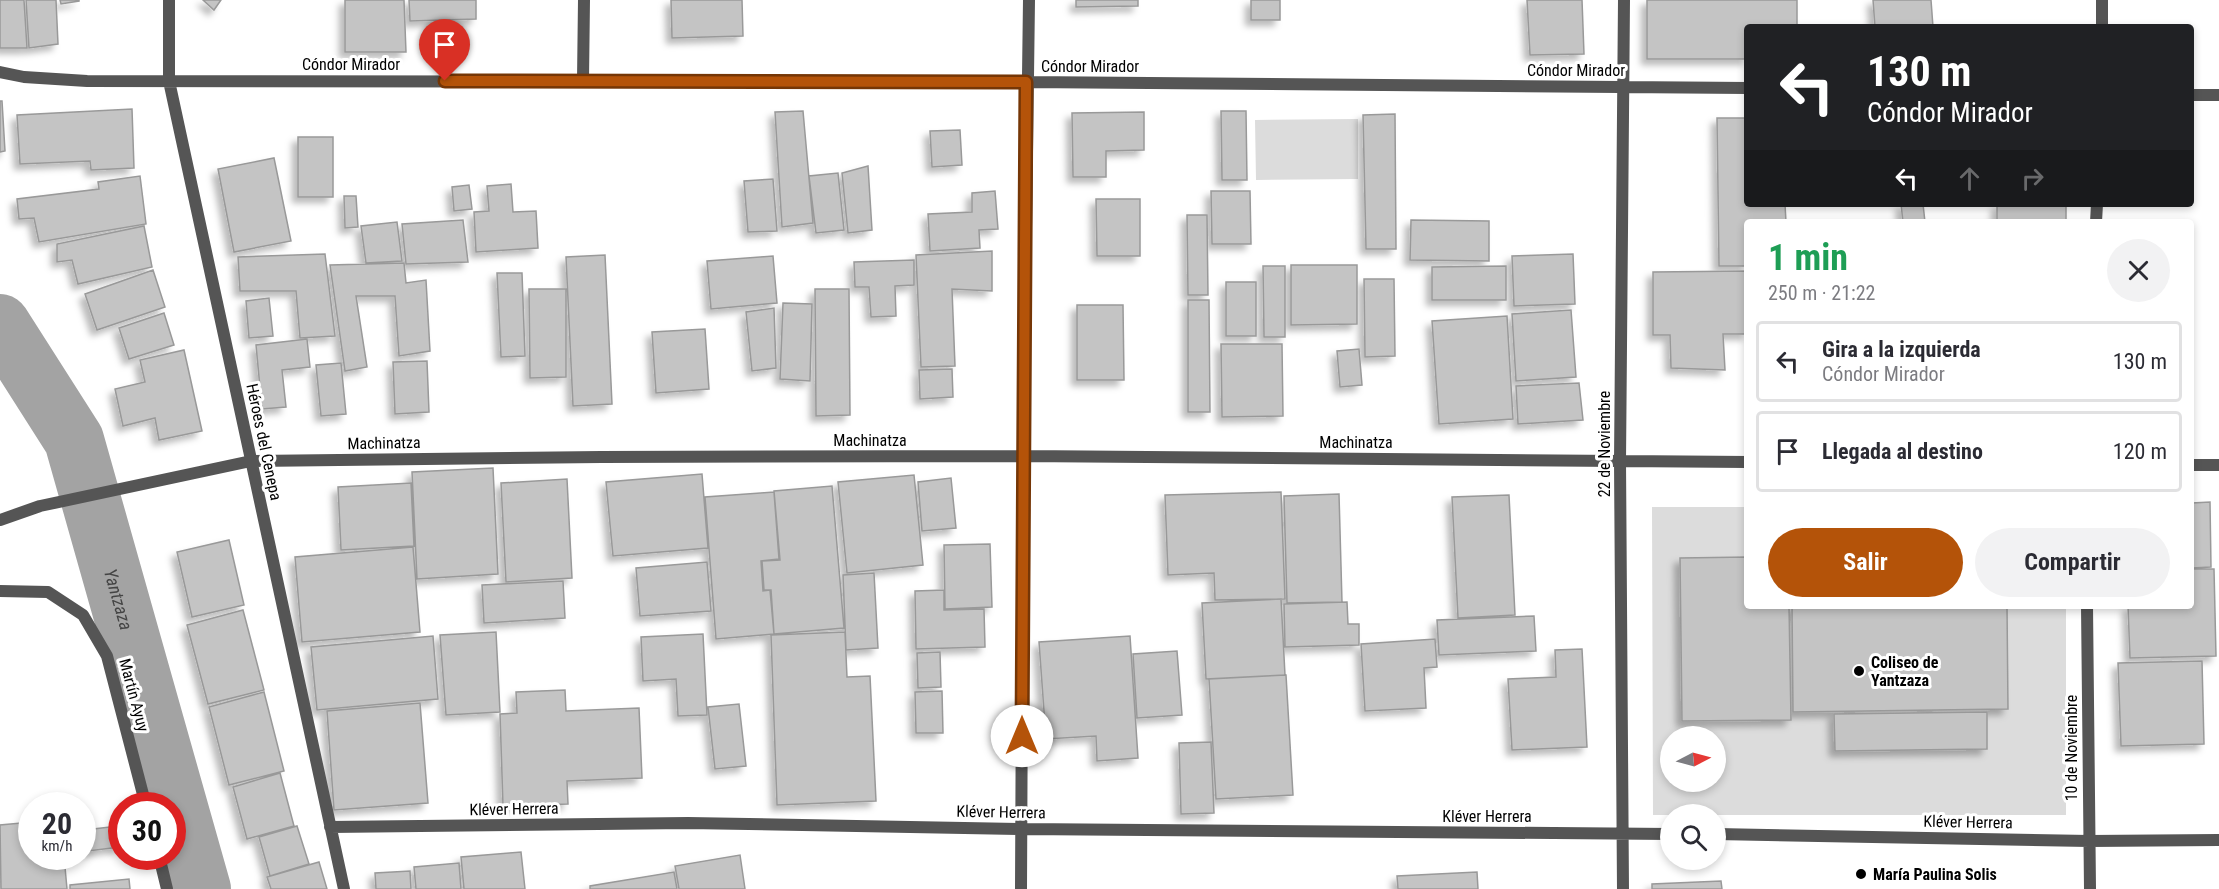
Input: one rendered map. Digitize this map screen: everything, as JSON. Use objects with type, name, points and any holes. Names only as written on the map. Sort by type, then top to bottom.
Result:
[{"type":"street","name":"Héroes del Cenepa","points":[[169,0],[169,81],[344,889]]},
{"type":"street","points":[[583,80],[584,0]]},
{"type":"street","points":[[1021,889],[1026,82],[1029,0]]},
{"type":"street","name":"22 de Noviembre","points":[[1623,889],[1620,461],[1624,0]]},
{"type":"street","points":[[2102,0],[2102,24]]},
{"type":"street","name":"Cóndor Mirador","points":[[0,72],[24,77],[87,81],[583,80],[1744,88]]},
{"type":"street","points":[[2194,95],[2219,95]]},
{"type":"street","name":"Machinatza","points":[[0,520],[40,506],[251,461],[1023,456],[1744,462]]},
{"type":"street","points":[[2194,465],[2219,465]]},
{"type":"street","name":"Martín Ayuy","points":[[0,591],[48,592],[83,615],[107,656],[142,792]]},
{"type":"street","name":"10 de Noviembre","points":[[2087,609],[2090,889]]},
{"type":"street","name":"Kléver Herrera","points":[[330,827],[688,823],[1022,829],[1660,834]]},
{"type":"street","name":"Kléver Herrera","points":[[1726,834],[2089,841],[2219,840]]},
{"type":"street","points":[[162,870],[167,889]]},
{"type":"shaded area","points":[[1358,119],[1358,179],[1256,180],[1255,120]]},
{"type":"shaded area","name":"Coliseo de Yantzaza","points":[[1652,507],[1744,507],[1744,609],[2066,609],[2066,815],[1726,815],[1726,804],[1660,804],[1660,815],[1653,815]]},
{"type":"building","points":[[0,0],[24,0],[27,48],[0,48]]},
{"type":"building","points":[[26,0],[56,0],[58,44],[29,48]]},
{"type":"building","points":[[60,0],[79,0],[79,1],[61,4]]},
{"type":"building","points":[[203,0],[221,0],[214,10]]},
{"type":"building","points":[[345,0],[404,0],[406,52],[345,52]]},
{"type":"building","points":[[409,0],[476,0],[476,19],[410,21]]},
{"type":"building","points":[[671,0],[742,0],[743,36],[672,38]]},
{"type":"building","points":[[1076,0],[1138,0],[1138,6],[1076,7]]},
{"type":"building","points":[[1251,0],[1280,0],[1280,20],[1251,20]]},
{"type":"building","points":[[1527,0],[1582,0],[1584,54],[1530,55]]},
{"type":"building","points":[[1647,0],[1797,0],[1797,24],[1744,24],[1744,59],[1647,59]]},
{"type":"building","points":[[1873,0],[1931,0],[1933,24],[1875,24]]},
{"type":"building","points":[[0,101],[2,101],[5,151],[0,152]]},
{"type":"building","points":[[132,109],[134,168],[91,170],[90,161],[20,164],[17,115]]},
{"type":"building","points":[[803,111],[813,223],[782,227],[775,112]]},
{"type":"building","points":[[1221,111],[1246,111],[1247,180],[1222,180]]},
{"type":"building","points":[[1144,112],[1144,150],[1106,151],[1106,177],[1073,177],[1072,113]]},
{"type":"building","points":[[1395,114],[1396,249],[1366,249],[1363,115]]},
{"type":"building","points":[[1717,118],[1744,118],[1744,207],[1785,207],[1786,219],[1744,219],[1744,266],[1719,266]]},
{"type":"building","points":[[960,130],[962,165],[932,167],[930,131]]},
{"type":"building","points":[[298,137],[333,137],[333,197],[298,197]]},
{"type":"building","points":[[274,158],[291,241],[234,252],[218,169]]},
{"type":"building","points":[[868,166],[872,230],[848,233],[842,173]]},
{"type":"building","points":[[838,173],[844,230],[816,233],[809,176]]},
{"type":"building","points":[[140,176],[146,224],[39,242],[34,218],[19,219],[17,199],[99,189],[98,182]]},
{"type":"building","points":[[773,179],[777,231],[748,232],[744,181]]},
{"type":"building","points":[[511,184],[513,212],[536,211],[538,248],[476,252],[474,212],[489,211],[487,186]]},
{"type":"building","points":[[469,185],[472,209],[454,211],[452,187]]},
{"type":"building","points":[[995,191],[998,229],[979,230],[980,248],[930,251],[928,214],[972,212],[972,193]]},
{"type":"building","points":[[1211,191],[1250,191],[1251,244],[1212,244]]},
{"type":"building","points":[[344,196],[356,196],[358,227],[345,228]]},
{"type":"building","points":[[1096,199],[1140,199],[1140,256],[1097,256]]},
{"type":"building","points":[[1901,207],[1923,207],[1925,219],[1903,219]]},
{"type":"building","points":[[1997,207],[2066,207],[2066,219],[1997,219]]},
{"type":"building","points":[[1187,215],[1207,215],[1208,295],[1188,295]]},
{"type":"building","points":[[463,220],[468,262],[406,264],[402,224]]},
{"type":"building","points":[[1411,220],[1489,221],[1489,261],[1410,260]]},
{"type":"building","points":[[397,222],[402,261],[366,263],[361,226]]},
{"type":"building","points":[[144,226],[152,267],[78,284],[72,260],[57,262],[57,244]]},
{"type":"building","points":[[992,251],[992,291],[952,289],[955,366],[921,367],[916,255]]},
{"type":"building","points":[[325,254],[335,336],[300,338],[296,291],[240,291],[238,257]]},
{"type":"building","points":[[1573,254],[1575,304],[1514,306],[1512,256]]},
{"type":"building","points":[[605,255],[612,404],[573,406],[566,257]]},
{"type":"building","points":[[773,256],[777,303],[711,309],[707,261]]},
{"type":"building","points":[[914,260],[914,285],[895,286],[896,316],[871,317],[869,287],[855,287],[854,262]]},
{"type":"building","points":[[404,263],[406,283],[426,280],[430,351],[399,356],[395,296],[356,296],[367,367],[345,371],[330,265]]},
{"type":"building","points":[[1291,265],[1357,265],[1357,324],[1291,325]]},
{"type":"building","points":[[1263,266],[1285,266],[1285,337],[1264,337]]},
{"type":"building","points":[[1506,266],[1506,300],[1432,300],[1432,267]]},
{"type":"building","points":[[153,270],[165,307],[97,330],[85,294]]},
{"type":"building","points":[[1744,271],[1744,334],[1723,334],[1725,370],[1671,368],[1670,335],[1653,335],[1653,272]]},
{"type":"building","points":[[497,273],[522,273],[525,356],[501,357]]},
{"type":"building","points":[[1364,279],[1394,279],[1395,356],[1365,357]]},
{"type":"building","points":[[1226,282],[1256,282],[1256,336],[1226,336]]},
{"type":"building","points":[[529,289],[566,289],[566,377],[530,378]]},
{"type":"building","points":[[815,289],[849,289],[850,415],[816,416]]},
{"type":"building","points":[[269,298],[273,336],[249,338],[246,301]]},
{"type":"building","points":[[1188,300],[1209,300],[1210,412],[1188,412]]},
{"type":"building","points":[[783,303],[812,304],[810,381],[780,379]]},
{"type":"building","points":[[1077,305],[1123,305],[1124,380],[1077,380]]},
{"type":"building","points":[[774,308],[776,368],[752,371],[746,312]]},
{"type":"building","points":[[1571,310],[1576,377],[1516,381],[1512,314]]},
{"type":"building","points":[[164,313],[174,345],[129,359],[119,328]]},
{"type":"building","points":[[1507,316],[1513,419],[1439,424],[1432,321]]},
{"type":"building","points":[[705,329],[709,389],[656,393],[652,332]]},
{"type":"building","points":[[307,339],[310,367],[282,370],[286,407],[262,409],[256,345]]},
{"type":"building","points":[[1221,344],[1282,344],[1283,416],[1222,417]]},
{"type":"building","points":[[1359,349],[1362,385],[1340,387],[1337,351]]},
{"type":"building","points":[[184,350],[202,431],[159,440],[155,418],[123,426],[115,389],[145,382],[140,360]]},
{"type":"building","points":[[427,361],[429,412],[395,414],[393,362]]},
{"type":"building","points":[[341,363],[346,414],[321,416],[316,365]]},
{"type":"building","points":[[952,369],[953,397],[920,399],[919,370]]},
{"type":"building","points":[[1579,383],[1583,420],[1518,424],[1516,386]]},
{"type":"building","points":[[493,468],[498,574],[417,579],[412,472]]},
{"type":"building","points":[[702,474],[708,548],[613,556],[606,482]]},
{"type":"building","points":[[914,475],[923,565],[847,573],[838,482]]},
{"type":"building","points":[[951,478],[956,528],[922,531],[918,482]]},
{"type":"building","points":[[567,479],[572,578],[506,582],[501,483]]},
{"type":"building","points":[[411,483],[414,546],[341,550],[338,487]]},
{"type":"building","points":[[832,486],[844,628],[774,634],[771,590],[764,590],[762,561],[780,560],[774,491]]},
{"type":"building","points":[[774,492],[779,559],[761,561],[763,591],[770,590],[774,634],[716,639],[705,497]]},
{"type":"building","points":[[1281,492],[1285,599],[1215,600],[1214,573],[1168,575],[1165,495]]},
{"type":"building","points":[[1339,494],[1342,602],[1287,603],[1284,496]]},
{"type":"building","points":[[1509,495],[1515,615],[1458,618],[1452,497]]},
{"type":"building","points":[[2210,502],[2211,567],[2194,568],[2194,503]]},
{"type":"building","points":[[229,540],[244,605],[192,617],[177,552]]},
{"type":"building","points":[[990,544],[992,607],[945,609],[944,545]]},
{"type":"building","points":[[413,547],[420,632],[302,642],[295,557]]},
{"type":"building","points":[[1744,557],[1744,609],[1789,609],[1791,720],[1682,721],[1680,558]]},
{"type":"building","points":[[707,562],[711,611],[640,616],[636,568]]},
{"type":"building","points":[[2194,569],[2214,569],[2216,656],[2130,658],[2128,609],[2194,609]]},
{"type":"building","points":[[874,573],[878,648],[846,650],[843,575]]},
{"type":"building","points":[[563,581],[565,618],[484,623],[482,585]]},
{"type":"building","points":[[944,590],[944,610],[984,609],[985,647],[916,649],[915,591]]},
{"type":"building","points":[[1281,599],[1285,675],[1206,679],[1202,603]]},
{"type":"building","points":[[1347,602],[1348,624],[1359,624],[1359,645],[1285,647],[1284,604]]},
{"type":"building","points":[[1792,609],[2007,609],[2008,709],[1793,712]]},
{"type":"building","points":[[243,610],[264,690],[208,704],[187,625]]},
{"type":"building","points":[[1534,616],[1536,651],[1439,655],[1437,620]]},
{"type":"building","points":[[496,632],[500,712],[446,715],[440,635]]},
{"type":"building","points":[[845,632],[847,677],[870,676],[876,801],[777,805],[771,635]]},
{"type":"building","points":[[703,634],[707,715],[678,716],[676,679],[643,681],[641,637]]},
{"type":"building","points":[[433,636],[438,699],[317,710],[311,647]]},
{"type":"building","points":[[1130,636],[1138,758],[1097,761],[1096,736],[1046,739],[1039,642]]},
{"type":"building","points":[[1435,639],[1437,667],[1424,668],[1426,708],[1365,711],[1361,644]]},
{"type":"building","points":[[1582,649],[1587,747],[1512,750],[1508,679],[1556,677],[1555,650]]},
{"type":"building","points":[[1177,651],[1182,715],[1137,718],[1133,654]]},
{"type":"building","points":[[940,652],[941,687],[918,688],[917,653]]},
{"type":"building","points":[[2202,661],[2204,744],[2121,746],[2118,663]]},
{"type":"building","points":[[1286,675],[1293,795],[1216,799],[1209,679]]},
{"type":"building","points":[[565,690],[566,711],[639,708],[642,778],[567,781],[568,804],[503,806],[500,714],[517,713],[516,692]]},
{"type":"building","points":[[942,691],[943,733],[916,733],[915,692]]},
{"type":"building","points":[[264,692],[284,771],[229,785],[209,707]]},
{"type":"building","points":[[420,703],[428,803],[334,810],[327,711]]},
{"type":"building","points":[[739,704],[746,766],[715,769],[708,707]]},
{"type":"building","points":[[1987,712],[1987,749],[1835,751],[1834,714]]},
{"type":"building","points":[[1211,742],[1214,813],[1181,814],[1179,743]]},
{"type":"building","points":[[280,773],[294,826],[247,839],[233,787]]},
{"type":"building","points":[[18,823],[18,870],[65,870],[67,889],[1,889],[0,825]]},
{"type":"building","points":[[297,826],[309,864],[270,876],[259,837]]},
{"type":"building","points":[[108,827],[108,848],[96,850],[96,829]]},
{"type":"building","points":[[521,852],[525,889],[464,889],[461,857]]},
{"type":"building","points":[[740,855],[745,889],[679,889],[675,866]]},
{"type":"building","points":[[319,862],[327,889],[271,889],[267,877]]},
{"type":"building","points":[[459,863],[461,889],[416,889],[414,867]]},
{"type":"building","points":[[410,871],[411,889],[376,889],[375,873]]},
{"type":"building","points":[[674,872],[677,889],[590,889],[590,886]]},
{"type":"building","points":[[1477,872],[1478,889],[1398,889],[1397,876]]},
{"type":"building","points":[[129,879],[130,889],[70,889],[70,885]]},
{"type":"building","points":[[1721,881],[1722,889],[1652,889],[1652,884]]},
{"type":"waterway","name":"Yantzaza","points":[[0,324],[74,440],[201,889]]},
{"type":"place","name":"Coliseo de Yantzaza","points":[[1859,671]]},
{"type":"place","name":"María Paulina Solis","points":[[1861,874]]},
{"type":"route","points":[[445,81],[1026,82],[1022,736]]}]
